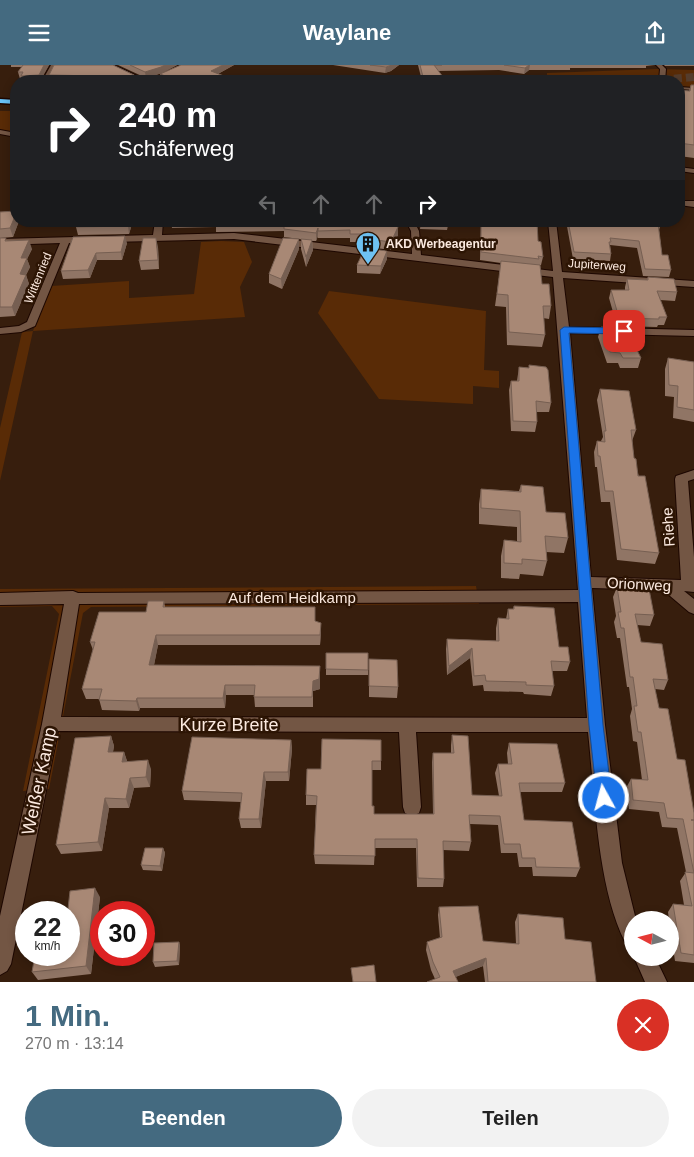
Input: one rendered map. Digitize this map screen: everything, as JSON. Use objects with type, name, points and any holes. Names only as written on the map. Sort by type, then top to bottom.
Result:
[{"type":"street","points":[[108,65],[131,75]]},
{"type":"street","points":[[167,75],[185,65]]},
{"type":"street","points":[[156,238],[158,227]]},
{"type":"street","points":[[413,227],[417,258]]},
{"type":"street","points":[[553,227],[564,330],[596,725],[612,863],[624,914]]},
{"type":"street","name":"Jupiterweg","points":[[0,242],[234,237],[558,275],[694,284]]},
{"type":"street","name":"Wittenried","points":[[0,331],[21,329],[31,324],[66,240]]},
{"type":"street","points":[[564,330],[694,333]]},
{"type":"street","name":"Riehe","points":[[691,586],[682,479],[694,474]]},
{"type":"street","points":[[668,586],[694,608]]},
{"type":"street","name":"Orionweg","points":[[584,589],[691,586]]},
{"type":"street","name":"Auf dem Heidkamp","points":[[0,599],[584,589]]},
{"type":"street","name":"Weißer Kamp","points":[[0,964],[51,724],[73,597]]},
{"type":"street","name":"Kurze Breite","points":[[51,724],[596,725]]},
{"type":"street","points":[[408,725],[412,807]]},
{"type":"street","points":[[648,966],[656,982]]},
{"type":"shaded area","points":[[657,69],[694,70],[694,90],[685,89],[685,75],[547,75],[547,73]]},
{"type":"shaded area","points":[[0,111],[10,111],[10,134],[0,132]]},
{"type":"shaded area","points":[[201,242],[244,242],[252,262],[240,287],[245,317],[33,331],[51,286],[129,281],[129,298],[194,294]]},
{"type":"shaded area","points":[[329,291],[486,311],[484,370],[499,371],[499,388],[473,386],[473,404],[379,399],[318,313]]},
{"type":"shaded area","points":[[33,331],[0,481],[0,428],[22,332]]},
{"type":"shaded area","points":[[476,586],[479,604],[91,607],[83,613],[49,789],[23,791],[59,614],[52,606],[0,607],[0,589]]},
{"type":"building","points":[[23,65],[44,65],[39,75],[22,75],[23,72],[18,72]]},
{"type":"building","points":[[54,65],[113,65],[134,75],[49,75]]},
{"type":"building","points":[[130,65],[165,65],[145,72]]},
{"type":"building","points":[[181,65],[223,65],[211,71],[221,75],[160,74]]},
{"type":"building","points":[[370,65],[392,65],[386,67]]},
{"type":"building","points":[[420,65],[434,65],[442,75],[422,75]]},
{"type":"building","points":[[504,65],[529,65],[525,68]]},
{"type":"building","points":[[691,85],[694,85],[694,145],[685,144],[685,91],[690,91]]},
{"type":"building","points":[[10,211],[10,228],[0,229],[0,212]]},
{"type":"building","points":[[284,227],[398,227],[391,242],[369,239],[372,234],[350,234],[350,230],[318,231],[318,228],[316,233],[284,229]]},
{"type":"building","points":[[481,227],[537,227],[538,241],[541,242],[543,257],[538,256],[539,259],[481,252]]},
{"type":"building","points":[[569,227],[658,227],[662,255],[668,255],[671,270],[645,269],[639,241],[610,238],[611,254],[574,252]]},
{"type":"building","points":[[125,236],[121,252],[96,253],[88,270],[61,271],[73,237]]},
{"type":"building","points":[[0,238],[6,238],[5,241],[29,240],[21,258],[27,258],[20,274],[26,275],[12,307],[0,307]]},
{"type":"building","points":[[143,238],[156,238],[158,260],[139,261]]},
{"type":"building","points":[[283,238],[299,239],[281,279],[269,274]]},
{"type":"building","points":[[301,239],[312,240],[306,257]]},
{"type":"building","points":[[365,248],[387,251],[381,266],[357,265]]},
{"type":"building","points":[[501,261],[540,265],[542,284],[549,284],[551,306],[543,306],[545,335],[509,332],[508,295],[497,294]]},
{"type":"building","points":[[648,277],[674,279],[677,292],[657,291],[667,317],[659,317],[659,319],[619,318],[611,290],[629,290],[627,279],[648,280]]},
{"type":"building","points":[[601,327],[626,328],[641,358],[623,358],[620,353],[610,352]]},
{"type":"building","points":[[668,358],[694,362],[694,410],[677,407],[678,386],[669,385]]},
{"type":"building","points":[[529,365],[546,367],[548,370],[551,403],[536,401],[537,422],[513,421],[511,381],[519,381],[519,367],[529,368]]},
{"type":"building","points":[[600,389],[629,391],[636,430],[631,430],[634,458],[636,459],[638,476],[645,476],[659,553],[621,549],[613,491],[605,491],[600,456],[598,456],[597,441],[605,442],[604,431],[606,431]]},
{"type":"building","points":[[521,485],[543,487],[546,512],[565,513],[568,538],[545,536],[547,561],[522,559],[522,564],[504,563],[504,540],[521,542],[520,511],[481,508],[481,489],[521,492]]},
{"type":"building","points":[[617,587],[649,589],[654,615],[635,614],[641,642],[662,644],[668,680],[653,679],[659,708],[668,709],[677,759],[685,760],[694,813],[694,873],[683,819],[667,818],[664,803],[633,800],[631,779],[648,780],[641,732],[638,732],[634,706],[637,706],[633,677],[630,677],[624,628],[621,628],[618,612],[621,612]]},
{"type":"building","points":[[148,601],[164,601],[163,607],[315,607],[315,621],[321,623],[320,635],[156,635],[149,665],[320,666],[319,679],[313,681],[312,697],[254,697],[255,685],[225,685],[223,698],[137,698],[136,701],[99,700],[102,689],[82,689],[95,642],[90,642],[99,612],[146,612]]},
{"type":"building","points":[[514,606],[554,608],[559,647],[568,647],[570,662],[551,661],[554,686],[526,685],[526,682],[486,681],[485,675],[474,676],[472,648],[449,666],[447,639],[499,641],[498,618],[509,619],[508,609],[514,609]]},
{"type":"building","points":[[326,653],[368,653],[368,670],[326,669]]},
{"type":"building","points":[[369,659],[397,660],[398,687],[369,686]]},
{"type":"building","points":[[452,735],[468,736],[472,795],[502,796],[498,764],[512,764],[509,743],[557,744],[565,783],[519,783],[524,820],[572,822],[580,868],[536,867],[535,858],[522,858],[520,844],[504,844],[500,816],[469,815],[471,842],[443,841],[444,879],[418,878],[417,839],[375,839],[375,856],[314,855],[317,796],[306,795],[307,769],[321,769],[322,739],[381,740],[381,761],[372,761],[372,806],[374,806],[374,814],[434,814],[433,753],[454,753]]},
{"type":"building","points":[[111,736],[108,752],[124,752],[122,762],[148,760],[146,777],[130,778],[126,799],[105,798],[98,842],[56,845],[75,738]]},
{"type":"building","points":[[192,737],[291,740],[288,772],[264,772],[259,819],[239,819],[242,793],[182,791]]},
{"type":"building","points":[[145,848],[163,848],[160,866],[141,865]]},
{"type":"building","points":[[685,872],[694,873],[694,955],[681,953],[679,911],[674,911],[673,904],[692,906]]},
{"type":"building","points":[[95,888],[94,901],[90,901],[90,931],[86,966],[32,972],[33,966],[80,966],[80,901],[69,901],[70,891]]},
{"type":"building","points":[[478,906],[483,941],[519,944],[518,914],[563,918],[565,939],[591,942],[596,982],[488,982],[486,958],[453,971],[458,982],[427,982],[440,977],[427,942],[442,937],[439,907]]},
{"type":"building","points":[[179,942],[177,961],[155,962],[155,943]]},
{"type":"building","points":[[374,965],[376,982],[353,982],[351,968]]},
{"type":"tunnel","points":[[685,78],[694,77]]},
{"type":"place","name":"AKD Werbeagentur","points":[[368,265]]},
{"type":"route","points":[[604,798],[596,725],[564,330],[624,331]]}]
